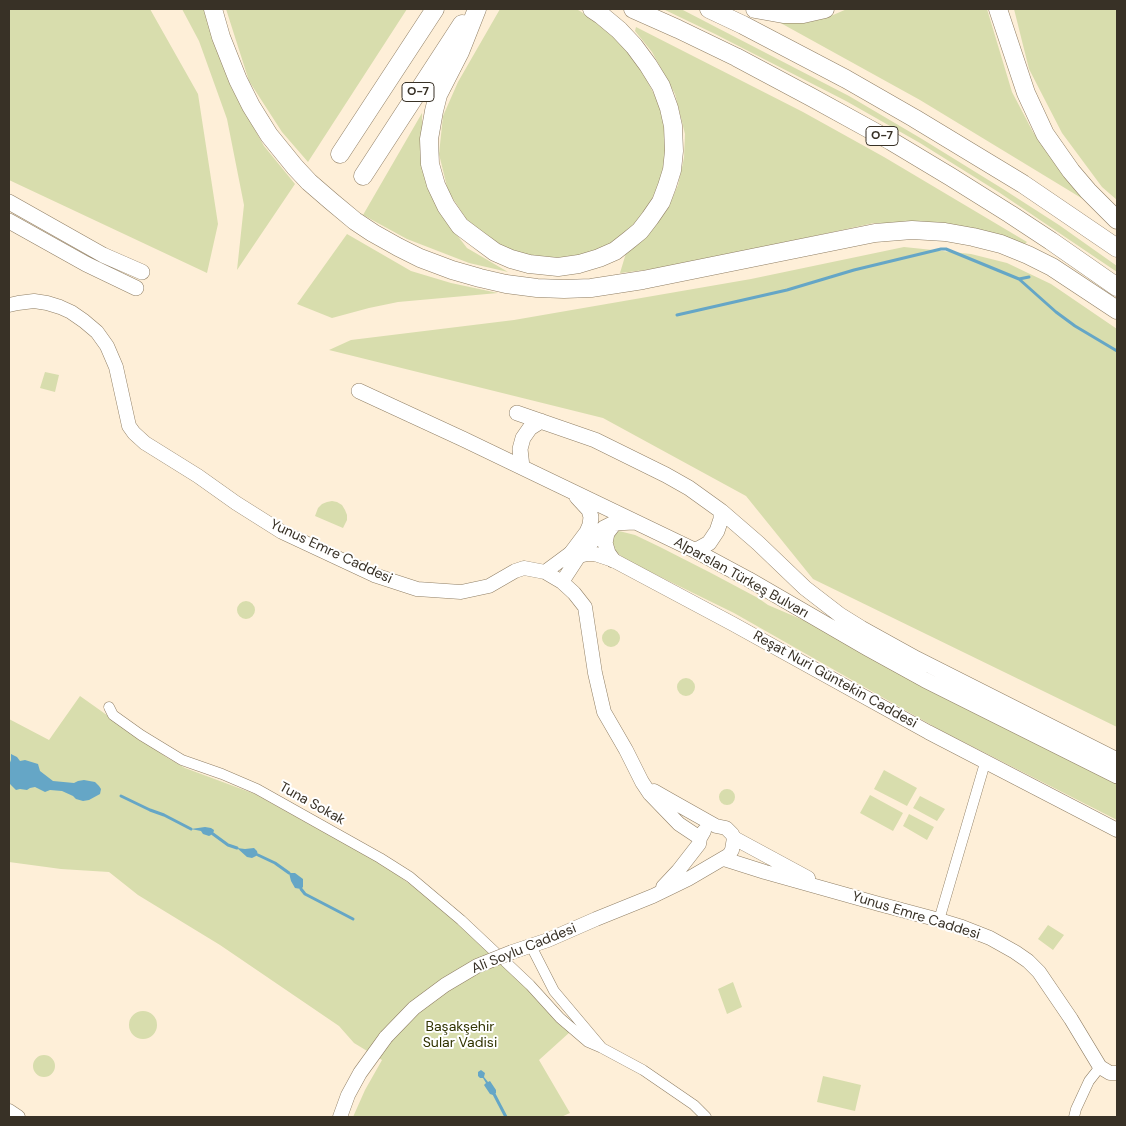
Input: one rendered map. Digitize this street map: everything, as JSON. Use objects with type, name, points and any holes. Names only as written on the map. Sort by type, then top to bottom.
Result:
[{"type":"highway","points":[[213,9],[221,37],[238,80],[251,106],[269,135],[295,167],[309,182],[355,221],[406,251],[452,270],[498,282],[529,287],[591,288],[644,280],[875,233],[912,230],[945,232],[1001,244],[1052,267],[1117,310]]},
{"type":"highway","name":"O-7","points":[[340,154],[435,9]]},
{"type":"highway","name":"O-7","points":[[363,176],[472,9]]},
{"type":"highway","points":[[477,9],[460,52],[438,95],[434,111],[429,139],[430,164],[436,185],[446,206],[460,226],[495,252],[529,264],[558,267],[579,264],[615,251],[640,231],[661,202],[672,170],[674,151],[673,126],[661,86],[634,46],[619,30],[592,9]]},
{"type":"highway","name":"O-7","points":[[634,9],[736,57],[891,141],[1034,230],[1117,287]]},
{"type":"highway","name":"O-7","points":[[708,9],[838,75],[914,118],[1023,184],[1117,248]]},
{"type":"highway","points":[[755,9],[783,14],[803,14],[825,9]]},
{"type":"highway","points":[[998,9],[1026,93],[1045,134],[1071,171],[1117,220]]},
{"type":"main road","points":[[9,202],[102,255],[142,272]]},
{"type":"main road","points":[[9,220],[86,264],[136,288]]},
{"type":"main road","name":"Alparslan Türkeş Bulvarı","points":[[359,391],[420,418],[694,550],[926,680],[1117,776]]},
{"type":"main road","name":"Alparslan Türkeş Bulvarı","points":[[517,413],[595,440],[689,488],[721,511],[805,588],[840,614],[881,640],[917,659],[1117,760]]},
{"type":"main road","points":[[522,467],[520,449],[523,438],[530,428],[541,421]]},
{"type":"main road","points":[[570,491],[589,510],[591,517],[587,532],[575,554]]},
{"type":"main road","points":[[694,550],[709,543],[717,531],[721,511]]},
{"type":"main road","points":[[575,554],[604,528],[614,523],[634,522]]},
{"type":"main road","points":[[613,560],[605,546],[605,539],[614,523]]},
{"type":"street","name":"Yunus Emre Caddesi","points":[[9,305],[18,302],[34,301],[48,303],[71,312],[84,321],[97,332],[107,346],[116,367],[129,426],[134,433],[145,443],[282,532],[374,575],[417,589],[461,592],[488,586],[524,568],[545,572],[562,582],[585,607],[595,673],[604,712],[650,794],[679,824],[699,841],[700,849],[707,858],[722,860],[939,920],[990,938],[1028,961],[1039,972],[1071,1019],[1100,1067]]},
{"type":"street","points":[[545,572],[575,554]]},
{"type":"street","points":[[562,582],[571,567],[575,554]]},
{"type":"street","name":"Reşat Nuri Güntekin Caddesi","points":[[575,554],[595,554],[613,560],[985,763],[1117,830]]},
{"type":"street","name":"Tuna Sokak","points":[[109,708],[113,715],[182,760],[257,789],[380,858],[410,877],[461,920],[530,985],[560,1018],[588,1042],[643,1070],[694,1105],[706,1117]]},
{"type":"street","points":[[939,920],[985,763]]},
{"type":"street","name":"Yunus Emre Caddesi","points":[[642,782],[668,800],[716,826],[726,828],[734,838],[831,890]]},
{"type":"street","points":[[699,841],[706,829],[716,826]]},
{"type":"street","points":[[722,860],[732,850],[734,838]]},
{"type":"street","name":"Ali Soylu Caddesi","points":[[653,896],[678,871],[699,841]]},
{"type":"street","name":"Ali Soylu Caddesi","points":[[340,1117],[348,1095],[360,1073],[386,1037],[414,1008],[445,985],[477,966],[548,940],[653,896],[722,860]]},
{"type":"street","points":[[532,946],[554,991],[602,1048]]},
{"type":"street","points":[[1074,1117],[1089,1081],[1100,1067],[1117,1073]]},
{"type":"street","points":[[9,1111],[18,1117]]},
{"type":"green space","points":[[9,9],[150,9],[198,94],[218,224],[207,273],[9,180]]},
{"type":"green space","points":[[182,9],[204,9],[231,87],[264,146],[295,184],[237,270],[244,205],[227,119],[199,41]]},
{"type":"green space","points":[[226,9],[407,9],[308,162],[282,132],[249,81]]},
{"type":"green space","points":[[500,9],[576,9],[580,11],[608,30],[627,50],[642,71],[656,98],[663,115],[667,152],[658,189],[638,221],[609,245],[573,258],[535,258],[499,246],[469,223],[448,191],[439,154],[443,116],[458,82]]},
{"type":"green space","points":[[663,9],[681,9],[849,96],[922,139],[1059,225],[1117,266],[1117,272],[1000,193],[920,143],[846,101]]},
{"type":"green space","points":[[847,9],[987,9],[1012,92],[1033,132],[1083,199],[920,100],[777,21],[807,20],[833,15]]},
{"type":"green space","points":[[1014,9],[1117,9],[1117,200],[1102,187],[1062,133],[1029,69]]},
{"type":"green space","points":[[636,27],[803,112],[884,157],[1027,242],[1025,244],[988,232],[949,224],[874,223],[694,264],[620,273],[626,253],[649,233],[668,208],[678,185],[684,158],[685,134],[675,94],[652,52],[635,31]]},
{"type":"green space","points":[[422,113],[422,166],[439,212],[467,248],[508,272],[469,263],[407,239],[363,215]]},
{"type":"green space","points":[[347,234],[411,271],[451,283],[498,293],[398,302],[332,318],[297,304]]},
{"type":"green space","points":[[904,247],[971,254],[1007,263],[1051,284],[1117,329],[1117,727],[813,579],[746,496],[603,418],[329,350],[351,340],[514,320],[751,279]]},
{"type":"green space","points":[[45,372],[59,375],[55,392],[40,388]]},
{"type":"green space","points":[[332,501],[342,505],[345,510],[347,520],[343,528],[315,516],[322,504]]},
{"type":"green space","points":[[619,531],[635,535],[660,547],[768,605],[810,623],[1117,783],[1117,820],[940,730],[734,613],[626,560],[614,550],[612,537]]},
{"type":"green space","points":[[246,601],[252,604],[255,610],[252,616],[246,619],[240,616],[237,610],[240,604]]},
{"type":"green space","points":[[611,629],[617,632],[620,638],[617,644],[611,647],[605,644],[602,638],[605,632]]},
{"type":"green space","points":[[686,678],[692,681],[695,687],[692,693],[686,696],[680,693],[677,687],[680,681]]},
{"type":"green space","name":"Başakşehir Sular Vadisi","points":[[80,696],[166,757],[185,768],[255,794],[383,865],[424,894],[504,964],[570,1032],[539,1060],[570,1113],[561,1117],[353,1117],[365,1090],[382,1060],[354,1043],[339,1026],[220,945],[138,895],[109,872],[61,869],[9,862],[9,719],[49,740]]},
{"type":"green space","points":[[884,770],[917,788],[907,806],[874,789]]},
{"type":"green space","points":[[724,789],[730,789],[735,794],[733,803],[724,805],[719,800],[719,794]]},
{"type":"green space","points":[[870,795],[903,813],[893,831],[860,813]]},
{"type":"green space","points":[[920,796],[945,809],[937,821],[913,808]]},
{"type":"green space","points":[[909,814],[934,827],[927,840],[903,826]]},
{"type":"green space","points":[[1048,925],[1064,935],[1053,950],[1038,939]]},
{"type":"green space","points":[[733,982],[742,1007],[727,1014],[718,989]]},
{"type":"green space","points":[[143,1011],[153,1015],[157,1025],[153,1035],[143,1039],[133,1035],[129,1025],[133,1015]]},
{"type":"green space","points":[[44,1055],[52,1058],[55,1066],[52,1074],[44,1077],[36,1074],[33,1066],[36,1058]]},
{"type":"green space","points":[[823,1076],[861,1085],[855,1111],[817,1102]]},
{"type":"water","points":[[11,754],[20,761],[25,760],[38,764],[40,771],[53,781],[74,783],[84,780],[95,782],[101,789],[100,794],[83,801],[62,791],[50,790],[45,792],[35,787],[27,790],[16,790],[9,781]]},
{"type":"water","points":[[205,827],[214,830],[213,834],[209,836],[201,831],[191,829]]},
{"type":"water","points":[[237,848],[254,848],[258,855],[252,858],[247,857]]},
{"type":"water","points":[[289,873],[295,873],[303,879],[303,887],[301,889],[295,888]]},
{"type":"water","points":[[481,1070],[485,1073],[484,1077],[488,1082],[490,1081],[496,1090],[496,1093],[493,1095],[490,1094],[484,1085],[486,1083],[483,1078],[478,1076],[478,1072]]},
{"type":"waterway","points":[[677,315],[787,290],[854,270],[946,249],[1019,279],[1075,326],[1117,351]]},
{"type":"waterway","points":[[1019,279],[1029,277]]},
{"type":"waterway","points":[[121,796],[191,829]]},
{"type":"waterway","points":[[213,834],[228,845],[237,848]]},
{"type":"waterway","points":[[258,855],[275,863],[289,873]]},
{"type":"waterway","points":[[301,889],[305,894],[353,919]]},
{"type":"waterway","points":[[494,1094],[506,1117]]}]
